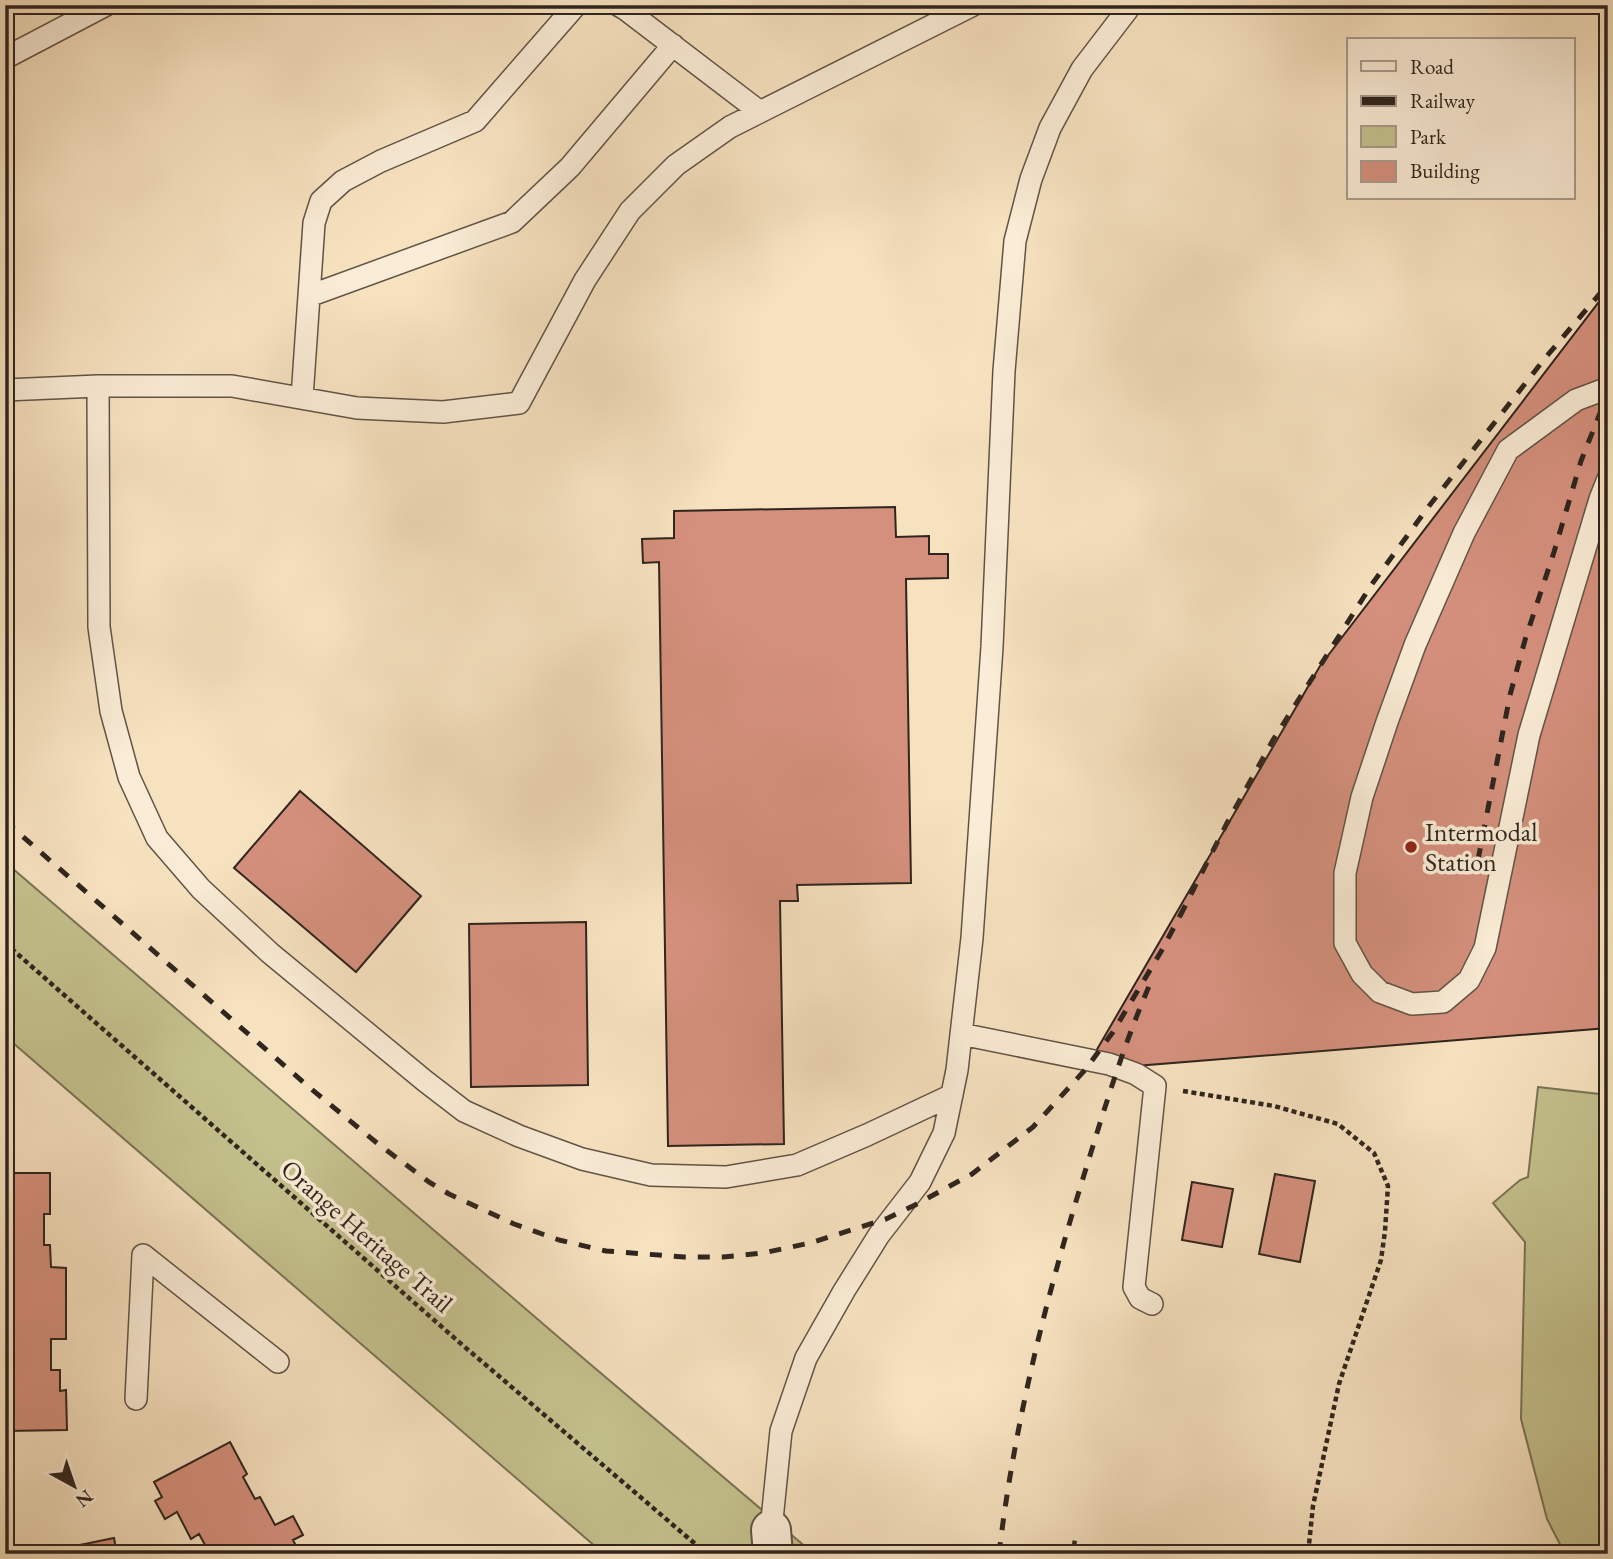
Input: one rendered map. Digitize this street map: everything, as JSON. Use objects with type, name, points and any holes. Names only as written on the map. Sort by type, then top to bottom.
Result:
[{"type":"lane","points":[[5,58],[106,5]]},
{"type":"lane","points":[[302,398],[314,223],[321,201],[343,181],[381,161],[475,121],[576,5]]},
{"type":"lane","points":[[618,5],[761,112]]},
{"type":"lane","points":[[5,390],[98,386],[232,386],[357,408],[443,412],[519,403],[585,279],[630,211],[676,165],[730,127],[973,5]]},
{"type":"lane","points":[[772,1542],[780,1431],[806,1358],[879,1235],[920,1182],[944,1133],[957,1070],[972,938],[991,661],[1004,371],[1015,241],[1031,179],[1050,128],[1082,69],[1131,5]]},
{"type":"lane","points":[[309,296],[512,222],[570,167],[673,45]]},
{"type":"lane","points":[[98,386],[99,626],[111,711],[129,777],[157,838],[201,889],[270,953],[464,1111],[519,1136],[582,1159],[651,1175],[726,1177],[797,1165],[952,1095]]},
{"type":"lane","points":[[1608,388],[1576,400],[1508,450],[1464,533],[1410,658],[1362,797],[1345,873],[1345,943],[1362,974],[1380,992],[1412,1004],[1443,1002],[1469,981],[1485,948],[1529,735],[1608,479]]},
{"type":"lane","points":[[961,1034],[1109,1064],[1136,1073],[1154,1086],[1134,1287],[1140,1298],[1152,1304]]},
{"type":"lane","points":[[136,1399],[143,1255],[278,1362]]},
{"type":"path","name":"Orange Heritage Trail","points":[[5,943],[449,1333],[707,1554]]},
{"type":"path","points":[[1154,1086],[1274,1106],[1338,1124],[1374,1153],[1388,1186],[1381,1260],[1339,1384],[1313,1506],[1308,1554]]},
{"type":"path","points":[[1073,1554],[1075,1539]]},
{"type":"green space","points":[[5,862],[814,1554],[604,1554],[5,1036]]},
{"type":"green space","points":[[1538,1087],[1608,1095],[1608,1554],[1565,1554],[1547,1519],[1521,1419],[1525,1242],[1493,1203],[1520,1180],[1528,1177]]},
{"type":"building","name":"Intermodal Station","points":[[1608,290],[1608,1028],[1085,1070],[1320,666]]},
{"type":"building","points":[[895,507],[896,537],[929,536],[929,554],[948,554],[948,578],[906,579],[911,883],[797,885],[798,901],[780,901],[784,1144],[668,1146],[659,562],[643,563],[642,539],[674,538],[674,511]]},
{"type":"building","points":[[300,791],[421,896],[356,972],[234,868]]},
{"type":"building","points":[[586,922],[588,1085],[471,1087],[469,924]]},
{"type":"building","points":[[5,1173],[50,1173],[50,1214],[44,1214],[44,1245],[50,1245],[51,1267],[66,1268],[66,1339],[51,1339],[51,1370],[60,1370],[60,1391],[66,1390],[67,1430],[5,1431]]},
{"type":"building","points":[[1275,1174],[1315,1181],[1300,1262],[1259,1254]]},
{"type":"building","points":[[1192,1182],[1233,1189],[1222,1247],[1182,1240]]},
{"type":"building","points":[[230,1442],[247,1474],[243,1477],[255,1499],[260,1497],[275,1525],[293,1516],[303,1535],[293,1540],[300,1554],[210,1554],[199,1534],[191,1539],[177,1512],[165,1519],[155,1501],[162,1497],[154,1482]]},
{"type":"building","points":[[114,1538],[117,1554],[36,1554]]},
{"type":"railway","points":[[1180,916],[1273,740],[1372,584],[1429,506],[1546,357],[1608,284]]},
{"type":"railway","points":[[1478,860],[1510,695],[1525,640],[1581,461],[1608,393]]},
{"type":"railway","points":[[5,821],[310,1088],[429,1182],[514,1224],[559,1240],[606,1251],[684,1257],[763,1253],[810,1243],[886,1219],[972,1174],[1033,1127],[1085,1070],[1113,1032],[1184,908]]},
{"type":"railway","points":[[999,1554],[1022,1410],[1057,1268],[1114,1078],[1150,984]]},
{"type":"place","name":"Intermodal Station","points":[[1411,847]]}]
